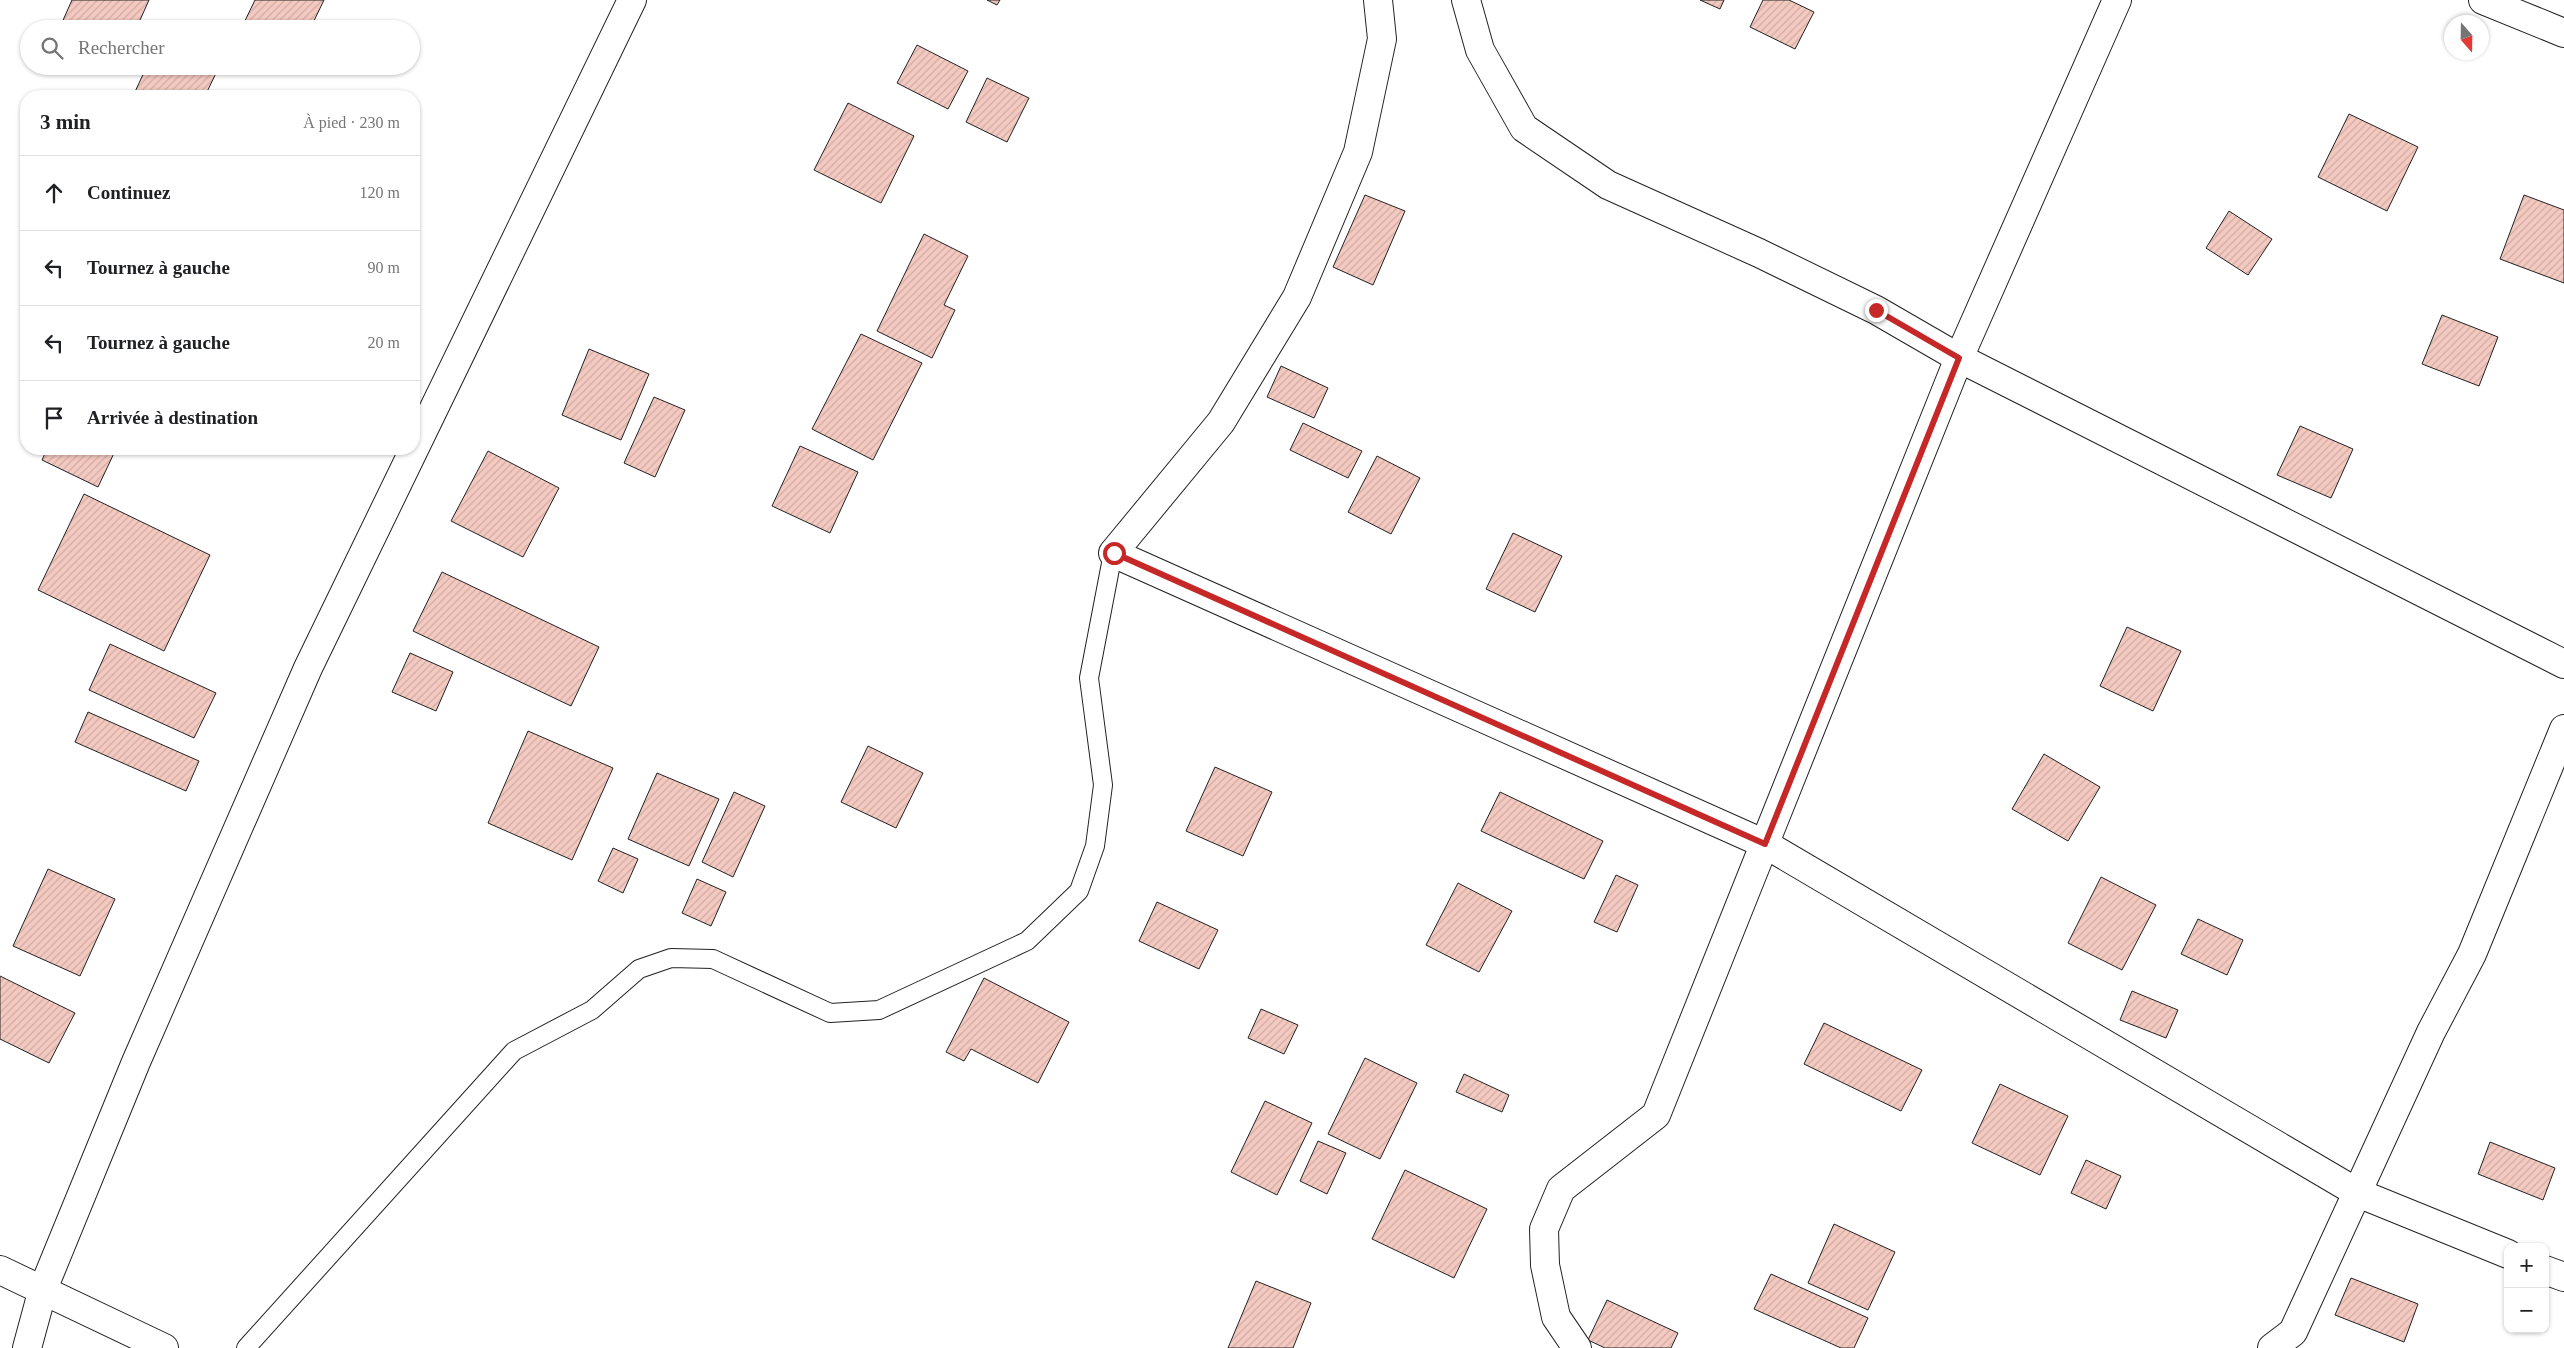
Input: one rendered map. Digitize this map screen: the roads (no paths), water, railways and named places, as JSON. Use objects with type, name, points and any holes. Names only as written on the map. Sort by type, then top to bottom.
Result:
[{"type":"street","points":[[420,437],[632,0]]},
{"type":"street","points":[[1378,0],[1382,39],[1358,152],[1297,297],[1221,422],[1114,553],[1765,844],[2358,1193],[2504,1252]]},
{"type":"street","points":[[1466,0],[1480,50],[1524,128],[1608,185],[1759,253],[1867,306],[1959,358],[2564,664]]},
{"type":"street","points":[[1577,1348],[1556,1317],[1545,1265],[1544,1229],[1561,1188],[1656,1115],[1959,358],[2117,0]]},
{"type":"street","points":[[2483,0],[2564,33]]},
{"type":"street","points":[[26,1348],[43,1290],[136,1062],[308,668],[411,455]]},
{"type":"street","points":[[2272,1348],[2292,1332],[2432,1032],[2472,954],[2564,729]]},
{"type":"street","points":[[0,1270],[164,1348]]},
{"type":"street","points":[[2549,1271],[2564,1277]]},
{"type":"lane","points":[[246,1348],[514,1050],[592,1010],[639,969],[671,958],[713,959],[830,1013],[880,1010],[1027,941],[1080,891],[1095,846],[1103,785],[1089,678],[1114,553]]}]
